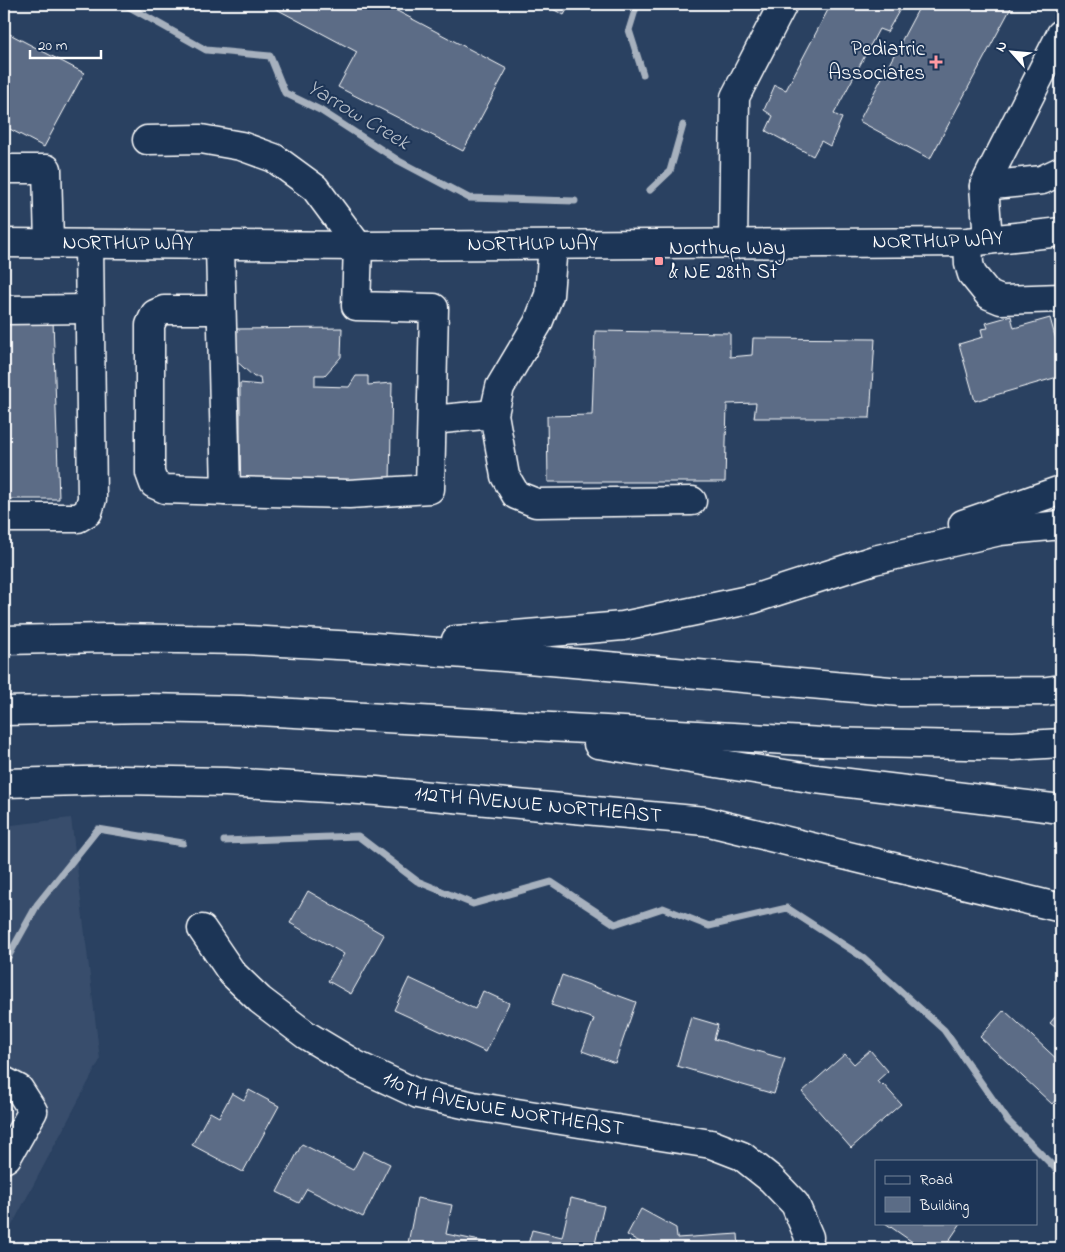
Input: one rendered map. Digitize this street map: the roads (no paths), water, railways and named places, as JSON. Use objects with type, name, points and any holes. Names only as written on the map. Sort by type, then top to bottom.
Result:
[{"type":"main road","points":[[732,245],[735,96],[783,4]]},
{"type":"main road","points":[[1061,34],[984,186],[978,241],[969,264],[972,274],[989,295],[1001,300],[1061,298]]},
{"type":"main road","points":[[147,140],[201,139],[241,146],[274,158],[315,188],[358,246],[356,306],[434,308],[430,489],[349,494],[166,489],[154,484],[150,473],[150,325],[155,314],[164,310],[221,310]]},
{"type":"main road","points":[[4,169],[47,169],[49,243]]},
{"type":"main road","points":[[984,186],[1042,180],[1061,171]]},
{"type":"main road","name":"NORTHUP WAY","points":[[4,243],[220,246],[732,245],[978,241],[1061,232]]},
{"type":"main road","points":[[4,518],[78,518],[88,512],[92,498],[89,244]]},
{"type":"main road","points":[[553,245],[549,295],[538,323],[500,387],[494,414],[504,476],[516,495],[536,503],[692,501]]},
{"type":"main road","points":[[220,246],[226,491]]},
{"type":"main road","points":[[4,310],[89,309]]},
{"type":"main road","points":[[432,420],[494,414]]},
{"type":"main road","points":[[874,560],[926,537],[1061,490]]},
{"type":"main road","points":[[374,647],[623,626],[753,599],[874,560],[1000,531],[1061,525]]},
{"type":"main road","points":[[4,640],[171,638],[374,647],[901,692],[1061,689]]},
{"type":"main road","points":[[4,711],[156,708],[240,710],[823,742],[1013,746],[1061,743]]},
{"type":"main road","points":[[441,720],[816,779],[1061,809]]},
{"type":"main road","name":"112TH AVENUE NORTHEAST","points":[[4,783],[123,780],[226,782],[376,791],[705,821],[1061,908]]},
{"type":"main road","name":"110TH AVENUE NORTHEAST","points":[[202,929],[232,974],[260,1000],[306,1035],[356,1065],[418,1094],[473,1106],[711,1144],[742,1156],[771,1179],[795,1204],[808,1237],[808,1248]]},
{"type":"main road","points":[[4,1081],[19,1089],[33,1112],[7,1157],[4,1159]]},
{"type":"waterway","name":"Yarrow Creek","points":[[124,4],[206,50],[270,56],[285,93],[320,110],[399,161],[469,198],[575,201]]},
{"type":"waterway","name":"Yarrow Creek","points":[[637,4],[629,30],[643,74]]},
{"type":"waterway","name":"Yarrow Creek","points":[[650,190],[670,171],[683,125]]},
{"type":"waterway","points":[[4,957],[8,957],[37,905],[98,829],[183,843]]},
{"type":"waterway","points":[[224,841],[358,836],[417,881],[473,904],[551,882],[615,924],[663,908],[709,926],[787,908],[864,958],[944,1030],[1008,1121],[1061,1174]]},
{"type":"place","name":"Pediatric Associates","points":[[936,62]]},
{"type":"place","name":"Northup Way & NE 28th St","points":[[659,261]]}]
